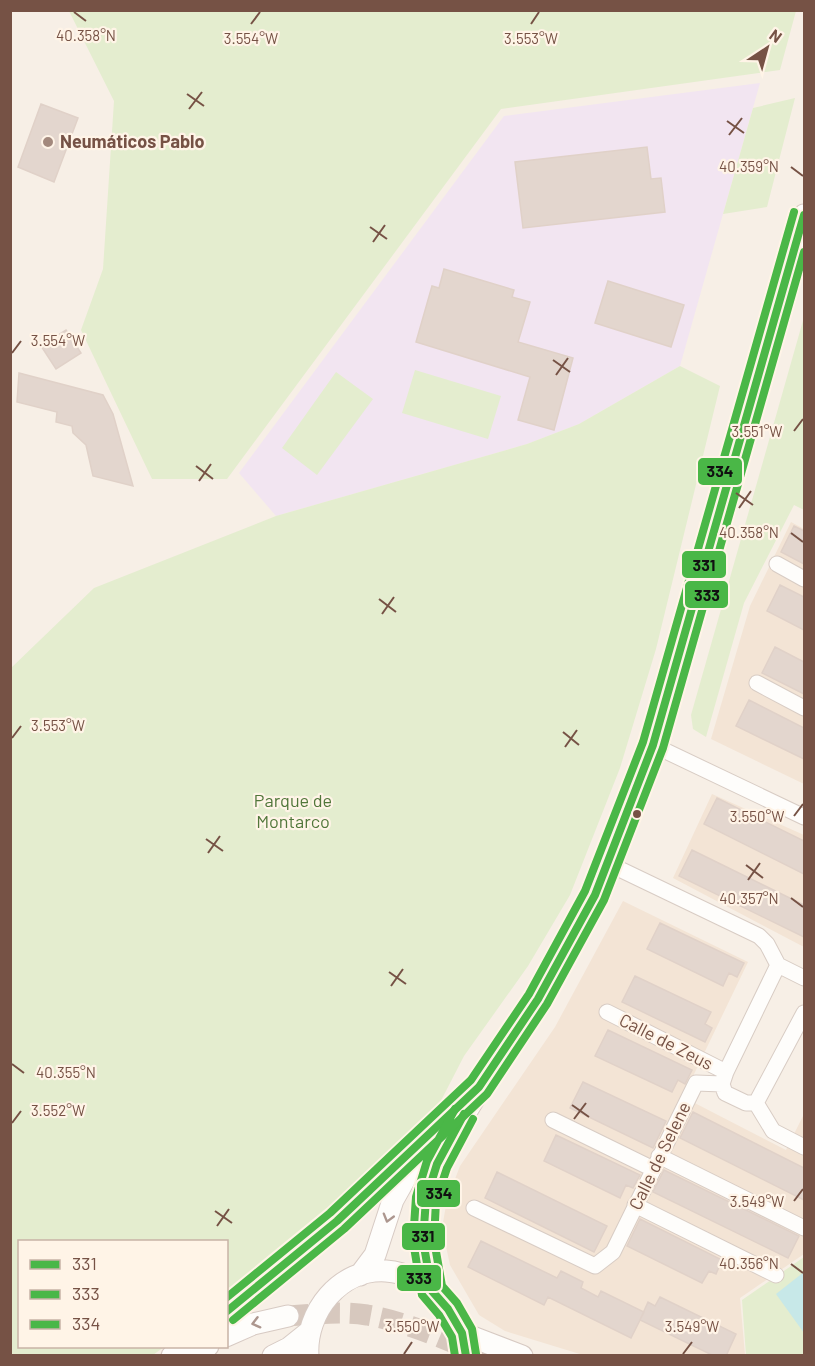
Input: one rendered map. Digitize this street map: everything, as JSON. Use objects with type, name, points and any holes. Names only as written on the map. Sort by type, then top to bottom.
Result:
[{"type":"street","points":[[432,1291],[423,1241],[426,1199],[437,1164],[479,1087],[538,999],[609,864],[653,745],[804,215]]},
{"type":"street","points":[[777,564],[804,579]]},
{"type":"street","points":[[757,683],[804,708]]},
{"type":"street","points":[[653,745],[804,817]]},
{"type":"street","points":[[609,864],[759,936],[778,965],[804,978]]},
{"type":"street","points":[[756,1103],[746,1103],[725,1093],[724,1078],[778,965]]},
{"type":"street","name":"Calle de Zeus","points":[[606,1012],[724,1078]]},
{"type":"street","points":[[756,1103],[804,1013]]},
{"type":"street","name":"Calle de Selene","points":[[474,1208],[595,1266],[613,1252],[696,1083],[724,1078]]},
{"type":"street","points":[[228,1310],[337,1221],[479,1087]]},
{"type":"street","points":[[756,1103],[773,1131],[804,1147]]},
{"type":"street","points":[[553,1120],[656,1162],[804,1228]]},
{"type":"street","points":[[360,1275],[375,1255],[393,1200],[434,1129]]},
{"type":"street","points":[[635,1205],[776,1275]]},
{"type":"street","points":[[308,1356],[309,1332],[325,1298],[340,1284],[360,1275],[386,1271],[412,1278],[432,1291],[448,1309],[462,1334],[466,1356]]},
{"type":"street","points":[[228,1335],[253,1323],[288,1316]]},
{"type":"street","points":[[273,1356],[289,1348],[309,1332]]},
{"type":"street","points":[[462,1334],[522,1356]]},
{"type":"shaded area","points":[[760,83],[680,366],[579,424],[527,444],[276,516],[239,473],[504,116]]},
{"type":"shaded area","points":[[791,522],[804,529],[804,784],[711,739],[750,606]]},
{"type":"shaded area","points":[[712,794],[804,835],[804,947],[673,878]]},
{"type":"shaded area","points":[[623,901],[748,962],[683,1097],[786,1150],[804,1114],[804,1254],[740,1298],[745,1355],[583,1355],[505,1331],[479,1315],[450,1265],[442,1228],[447,1200],[460,1166],[555,1027]]},
{"type":"green space","points":[[69,11],[796,11],[780,70],[501,109],[227,479],[152,479],[81,330],[103,269],[114,101]]},
{"type":"green space","points":[[795,98],[767,207],[723,214],[753,108]]},
{"type":"green space","points":[[804,317],[804,510],[794,505],[744,603],[706,737],[693,729],[691,715]]},
{"type":"green space","name":"Parque de Montarco","points":[[680,366],[720,386],[656,649],[620,768],[570,895],[528,966],[464,1056],[431,1120],[330,1213],[228,1295],[228,1240],[18,1240],[18,1348],[163,1348],[153,1355],[11,1356],[11,668],[94,588],[276,516],[527,444],[579,424]]},
{"type":"green space","points":[[415,370],[501,396],[488,439],[402,413]]},
{"type":"green space","points":[[336,372],[373,399],[317,475],[282,448]]},
{"type":"green space","points":[[804,1257],[804,1355],[746,1355],[742,1300]]},
{"type":"water","points":[[804,1272],[804,1333],[776,1294]]},
{"type":"building","name":"Neumáticos Pablo","points":[[41,104],[78,118],[54,182],[18,167]]},
{"type":"building","points":[[647,147],[651,179],[661,178],[665,212],[523,228],[515,162]]},
{"type":"building","points":[[444,269],[514,290],[512,297],[530,302],[518,342],[573,358],[554,430],[518,420],[530,377],[416,342],[432,286],[439,288]]},
{"type":"building","points":[[608,281],[684,305],[671,347],[595,323]]},
{"type":"building","points":[[66,330],[81,353],[56,369],[41,346]]},
{"type":"building","points":[[19,373],[103,395],[113,414],[133,486],[93,476],[86,445],[73,433],[72,426],[56,422],[57,412],[17,402]]},
{"type":"building","points":[[794,526],[804,531],[804,564],[781,552]]},
{"type":"building","points":[[780,585],[804,597],[804,630],[767,611]]},
{"type":"building","points":[[775,647],[804,662],[804,694],[762,673]]},
{"type":"building","points":[[749,700],[804,728],[804,759],[736,726]]},
{"type":"building","points":[[717,798],[804,841],[804,874],[704,824]]},
{"type":"building","points":[[692,850],[804,905],[804,937],[679,876]]},
{"type":"building","points":[[660,923],[744,963],[737,977],[729,973],[723,986],[647,949]]},
{"type":"building","points":[[635,976],[711,1012],[705,1024],[712,1028],[705,1042],[622,1002]]},
{"type":"building","points":[[608,1030],[692,1070],[685,1084],[678,1080],[672,1092],[595,1056]]},
{"type":"building","points":[[583,1082],[666,1121],[653,1148],[570,1108]]},
{"type":"building","points":[[693,1112],[804,1168],[804,1200],[680,1138]]},
{"type":"building","points":[[556,1135],[640,1175],[633,1188],[626,1185],[620,1198],[544,1161]]},
{"type":"building","points":[[664,1170],[799,1236],[788,1258],[653,1192]]},
{"type":"building","points":[[497,1172],[607,1226],[594,1252],[485,1198]]},
{"type":"building","points":[[640,1219],[722,1260],[716,1274],[709,1271],[702,1283],[627,1246]]},
{"type":"building","points":[[481,1241],[557,1278],[561,1271],[583,1282],[581,1288],[598,1297],[601,1291],[644,1312],[631,1338],[548,1297],[544,1305],[468,1267]]},
{"type":"building","points":[[660,1297],[736,1334],[726,1356],[714,1356],[640,1320],[648,1302],[655,1306]]},
{"type":"tunnel","points":[[288,1316],[337,1313],[382,1318],[413,1327],[486,1356]]},
{"type":"transit line","name":"334","points":[[228,1296],[330,1213],[471,1080],[529,994],[585,891],[643,742],[794,212]]},
{"type":"transit line","name":"331","points":[[228,1310],[337,1221],[479,1087],[538,999],[595,895],[653,745],[804,215]]},
{"type":"transit line","name":"333","points":[[233,1320],[344,1229],[487,1094],[547,1004],[604,900],[663,748],[804,252]]},
{"type":"transit line","name":"333","points":[[455,1109],[427,1161],[416,1197],[413,1241],[422,1295],[439,1315],[452,1337],[455,1356]]},
{"type":"transit line","name":"331","points":[[464,1114],[437,1164],[426,1199],[423,1241],[432,1291],[448,1309],[462,1333],[466,1356]]},
{"type":"transit line","name":"334","points":[[473,1119],[447,1168],[436,1201],[434,1240],[442,1286],[457,1303],[472,1329],[476,1354]]},
{"type":"place","name":"Neumáticos Pablo","points":[[48,142]]}]
